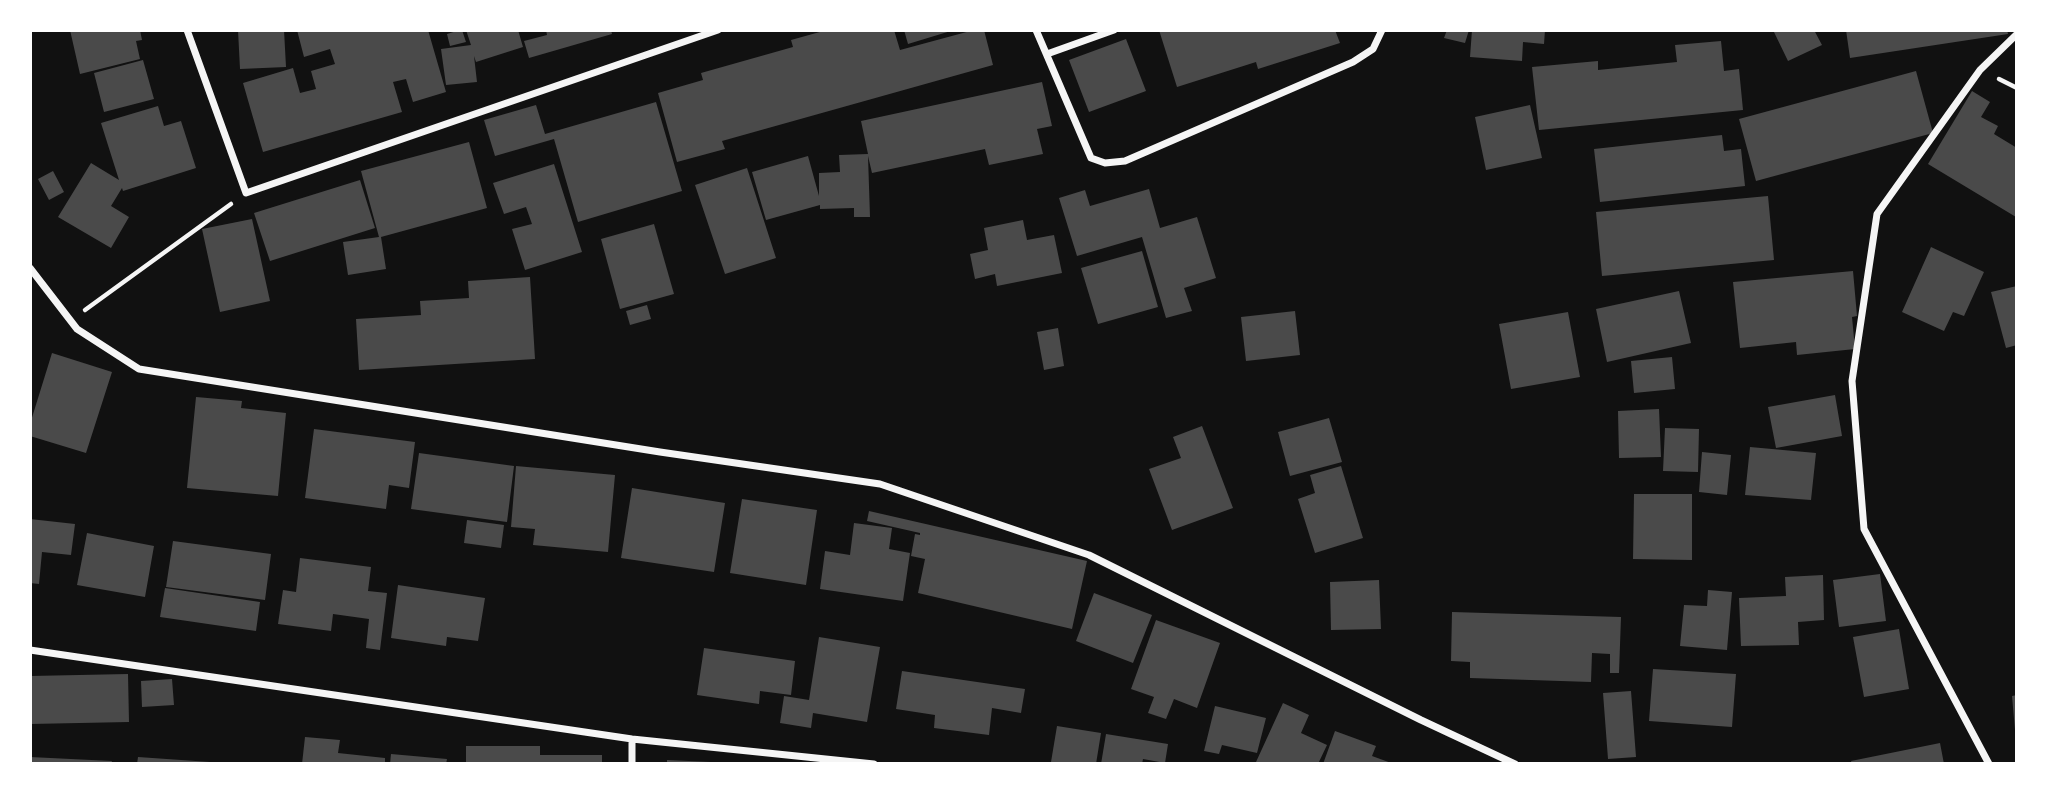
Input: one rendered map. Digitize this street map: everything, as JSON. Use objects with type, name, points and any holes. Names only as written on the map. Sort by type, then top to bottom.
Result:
[{"type":"street","points":[[187,30],[246,193],[718,30]]},
{"type":"street","points":[[1036,30],[1091,158],[1105,163],[1125,161],[1353,62],[1373,49],[1382,30]]},
{"type":"street","points":[[1047,54],[1114,30]]},
{"type":"street","points":[[1989,764],[1864,529],[1852,381],[1877,214],[1980,70],[2017,34]]},
{"type":"street","points":[[30,268],[77,329],[139,369],[660,452],[880,484],[1090,555],[1515,764]]},
{"type":"street","points":[[30,650],[632,739],[874,764]]},
{"type":"street","points":[[632,739],[632,764]]},
{"type":"path","points":[[71,321],[246,193]]},
{"type":"building","points":[[70,30],[140,30],[142,40],[136,41],[140,59],[80,74]]},
{"type":"building","points":[[238,30],[284,30],[286,67],[240,69]]},
{"type":"building","points":[[297,30],[428,30],[446,92],[413,102],[406,79],[393,82],[402,112],[263,152],[243,83],[293,68],[300,93],[316,89],[311,71],[335,64],[330,49],[304,57]]},
{"type":"building","points":[[462,30],[466,42],[450,46],[447,34]]},
{"type":"building","points":[[466,30],[518,30],[523,47],[476,62],[474,56],[477,82],[446,85],[441,49],[471,45]]},
{"type":"building","points":[[546,30],[611,30],[612,34],[529,58],[524,41],[547,35]]},
{"type":"building","points":[[827,30],[894,30],[900,50],[974,30],[984,30],[993,65],[722,141],[725,149],[677,162],[658,93],[703,80],[701,73],[793,47],[791,40]]},
{"type":"building","points":[[904,30],[954,30],[908,44]]},
{"type":"building","points":[[1159,30],[1335,30],[1340,43],[1258,69],[1256,62],[1177,87]]},
{"type":"building","points":[[1447,30],[1469,30],[1465,43],[1444,38]]},
{"type":"building","points":[[1472,30],[1545,30],[1544,44],[1523,42],[1522,61],[1470,57]]},
{"type":"building","points":[[1773,30],[1814,30],[1822,45],[1788,61]]},
{"type":"building","points":[[1846,30],[2007,30],[2008,34],[1850,58]]},
{"type":"building","points":[[1126,39],[1146,91],[1089,112],[1069,60]]},
{"type":"building","points":[[1721,41],[1724,71],[1739,69],[1743,110],[1539,130],[1532,67],[1598,61],[1598,70],[1677,62],[1675,45]]},
{"type":"building","points":[[143,60],[154,99],[104,112],[94,73]]},
{"type":"building","points":[[1916,71],[1933,133],[1756,181],[1739,119]]},
{"type":"building","points":[[1042,82],[1052,126],[1037,129],[1043,154],[989,165],[985,149],[872,173],[868,156],[870,217],[854,217],[854,208],[820,209],[820,205],[766,220],[752,172],[808,156],[819,196],[819,173],[840,172],[839,155],[868,154],[861,121]]},
{"type":"building","points":[[1972,91],[1990,102],[1981,117],[1998,126],[1994,134],[2017,148],[2016,217],[1928,164]]},
{"type":"building","points":[[656,102],[682,191],[578,222],[554,139],[495,156],[484,120],[536,105],[545,134]]},
{"type":"building","points":[[1530,105],[1542,158],[1486,170],[1475,117]]},
{"type":"building","points":[[158,106],[164,126],[181,121],[196,168],[123,191],[122,188],[111,206],[129,217],[111,248],[58,217],[91,163],[119,180],[101,123]]},
{"type":"building","points":[[1722,135],[1724,151],[1741,149],[1745,186],[1600,202],[1594,149]]},
{"type":"building","points":[[469,142],[487,208],[381,237],[386,269],[348,275],[343,242],[379,237],[361,171]]},
{"type":"building","points":[[554,164],[582,252],[525,270],[512,229],[532,224],[526,207],[504,214],[493,183]]},
{"type":"building","points":[[747,168],[776,258],[725,274],[695,185]]},
{"type":"building","points":[[53,171],[64,192],[49,200],[38,179]]},
{"type":"building","points":[[360,180],[375,228],[270,261],[254,213]]},
{"type":"building","points":[[1149,189],[1160,228],[1197,217],[1216,278],[1184,288],[1192,311],[1166,318],[1142,237],[1077,256],[1059,198],[1085,190],[1090,206]]},
{"type":"building","points":[[1768,196],[1774,260],[1602,276],[1596,212]]},
{"type":"building","points":[[252,219],[270,301],[220,312],[202,229]]},
{"type":"building","points":[[1023,220],[1027,240],[1054,235],[1062,273],[997,286],[995,274],[975,279],[970,254],[988,250],[984,228]]},
{"type":"building","points":[[654,224],[674,294],[620,309],[601,239]]},
{"type":"building","points":[[1931,247],[1984,272],[1964,316],[1953,312],[1944,331],[1902,312]]},
{"type":"building","points":[[1142,251],[1158,307],[1098,324],[1081,268]]},
{"type":"building","points":[[1853,271],[1857,316],[1852,317],[1855,349],[1797,355],[1796,342],[1740,348],[1733,282]]},
{"type":"building","points":[[530,277],[535,359],[359,370],[356,319],[421,315],[420,301],[469,298],[468,281]]},
{"type":"building","points":[[2017,286],[2017,345],[2006,348],[1991,292]]},
{"type":"building","points":[[1679,291],[1691,343],[1607,362],[1596,309]]},
{"type":"building","points":[[647,305],[651,319],[630,325],[626,311]]},
{"type":"building","points":[[1295,311],[1300,355],[1246,361],[1241,317]]},
{"type":"building","points":[[1568,312],[1580,377],[1511,389],[1499,324]]},
{"type":"building","points":[[1058,328],[1064,366],[1044,370],[1037,332]]},
{"type":"building","points":[[52,353],[112,372],[86,453],[30,436],[30,424]]},
{"type":"building","points":[[1672,357],[1675,389],[1634,393],[1631,361]]},
{"type":"building","points":[[1835,395],[1842,436],[1776,448],[1768,407]]},
{"type":"building","points":[[196,397],[242,401],[241,408],[286,413],[278,496],[187,488]]},
{"type":"building","points":[[1659,409],[1661,457],[1619,458],[1618,411]]},
{"type":"building","points":[[1329,418],[1342,462],[1290,476],[1278,432]]},
{"type":"building","points":[[1202,426],[1233,508],[1172,530],[1149,469],[1181,458],[1173,437]]},
{"type":"building","points":[[1665,428],[1699,429],[1698,472],[1663,471]]},
{"type":"building","points":[[314,429],[415,442],[409,488],[389,485],[386,509],[305,498]]},
{"type":"building","points":[[1750,447],[1816,453],[1811,500],[1745,495]]},
{"type":"building","points":[[1702,452],[1731,455],[1727,495],[1699,492]]},
{"type":"building","points":[[419,453],[514,466],[507,522],[411,509]]},
{"type":"building","points":[[516,466],[615,475],[608,552],[533,545],[535,529],[511,527]]},
{"type":"building","points":[[1341,466],[1363,538],[1315,553],[1298,499],[1315,493],[1310,475]]},
{"type":"building","points":[[632,488],[725,503],[714,572],[621,558]]},
{"type":"building","points":[[1634,494],[1692,494],[1692,560],[1633,559]]},
{"type":"building","points":[[742,499],[817,510],[806,585],[730,573]]},
{"type":"building","points":[[869,511],[1087,561],[1072,629],[918,593],[925,559],[911,556],[915,534],[920,533],[867,521]]},
{"type":"building","points":[[30,519],[75,524],[71,555],[42,552],[39,584],[30,583]]},
{"type":"building","points":[[467,520],[504,525],[501,548],[464,543]]},
{"type":"building","points":[[854,523],[892,528],[889,549],[910,553],[903,601],[820,589],[825,551],[850,555]]},
{"type":"building","points":[[87,533],[154,546],[145,597],[77,585]]},
{"type":"building","points":[[173,541],[271,554],[265,600],[166,587]]},
{"type":"building","points":[[300,558],[371,567],[368,591],[387,593],[380,650],[366,648],[369,619],[333,614],[331,631],[278,624],[283,590],[296,592]]},
{"type":"building","points":[[1880,574],[1886,621],[1839,627],[1833,580]]},
{"type":"building","points":[[1823,575],[1824,620],[1798,622],[1799,645],[1741,646],[1739,598],[1786,596],[1785,577]]},
{"type":"building","points":[[1379,580],[1381,629],[1331,630],[1330,582]]},
{"type":"building","points":[[398,585],[485,598],[478,641],[447,637],[446,646],[391,638]]},
{"type":"building","points":[[165,588],[260,602],[256,631],[160,617]]},
{"type":"building","points":[[1708,590],[1732,592],[1727,650],[1680,646],[1684,605],[1707,606]]},
{"type":"building","points":[[1094,593],[1152,615],[1133,663],[1076,641]]},
{"type":"building","points":[[1452,612],[1621,617],[1619,673],[1610,673],[1610,654],[1592,653],[1591,682],[1470,678],[1470,662],[1451,661]]},
{"type":"building","points":[[1156,620],[1220,643],[1197,708],[1174,699],[1166,719],[1148,713],[1154,697],[1131,689]]},
{"type":"building","points":[[1899,629],[1909,689],[1864,697],[1853,637]]},
{"type":"building","points":[[819,637],[880,647],[867,722],[813,713],[811,728],[780,723],[784,696],[809,700]]},
{"type":"building","points":[[704,648],[795,661],[791,695],[760,691],[759,704],[697,695]]},
{"type":"building","points":[[1653,669],[1736,674],[1732,727],[1649,721]]},
{"type":"building","points":[[902,671],[1025,689],[1021,713],[992,708],[989,735],[934,728],[935,715],[896,709]]},
{"type":"building","points":[[128,674],[129,722],[30,724],[30,676]]},
{"type":"building","points":[[172,679],[174,705],[142,707],[141,681]]},
{"type":"building","points":[[1631,691],[1636,757],[1608,759],[1603,693]]},
{"type":"building","points":[[2017,695],[2017,730],[2015,730],[2012,696]]},
{"type":"building","points":[[1283,703],[1309,715],[1301,733],[1327,745],[1318,764],[1256,762]]},
{"type":"building","points":[[1215,706],[1266,718],[1257,753],[1222,745],[1219,754],[1204,751]]},
{"type":"building","points":[[1057,726],[1101,733],[1096,764],[1051,762]]},
{"type":"building","points":[[1335,731],[1376,746],[1372,756],[1394,764],[1323,764]]},
{"type":"building","points":[[1106,734],[1168,744],[1165,763],[1143,759],[1142,764],[1101,764]]},
{"type":"building","points":[[305,737],[340,740],[338,753],[385,758],[385,764],[302,764]]},
{"type":"building","points":[[1940,743],[1944,764],[1852,764],[1851,761]]},
{"type":"building","points":[[466,746],[540,746],[540,755],[602,755],[602,764],[466,764]]},
{"type":"building","points":[[391,754],[447,759],[446,764],[390,764]]},
{"type":"building","points":[[30,757],[112,761],[111,764],[30,764]]},
{"type":"building","points":[[138,757],[210,762],[210,764],[137,764]]},
{"type":"building","points":[[667,760],[711,762],[711,764],[667,764]]}]
